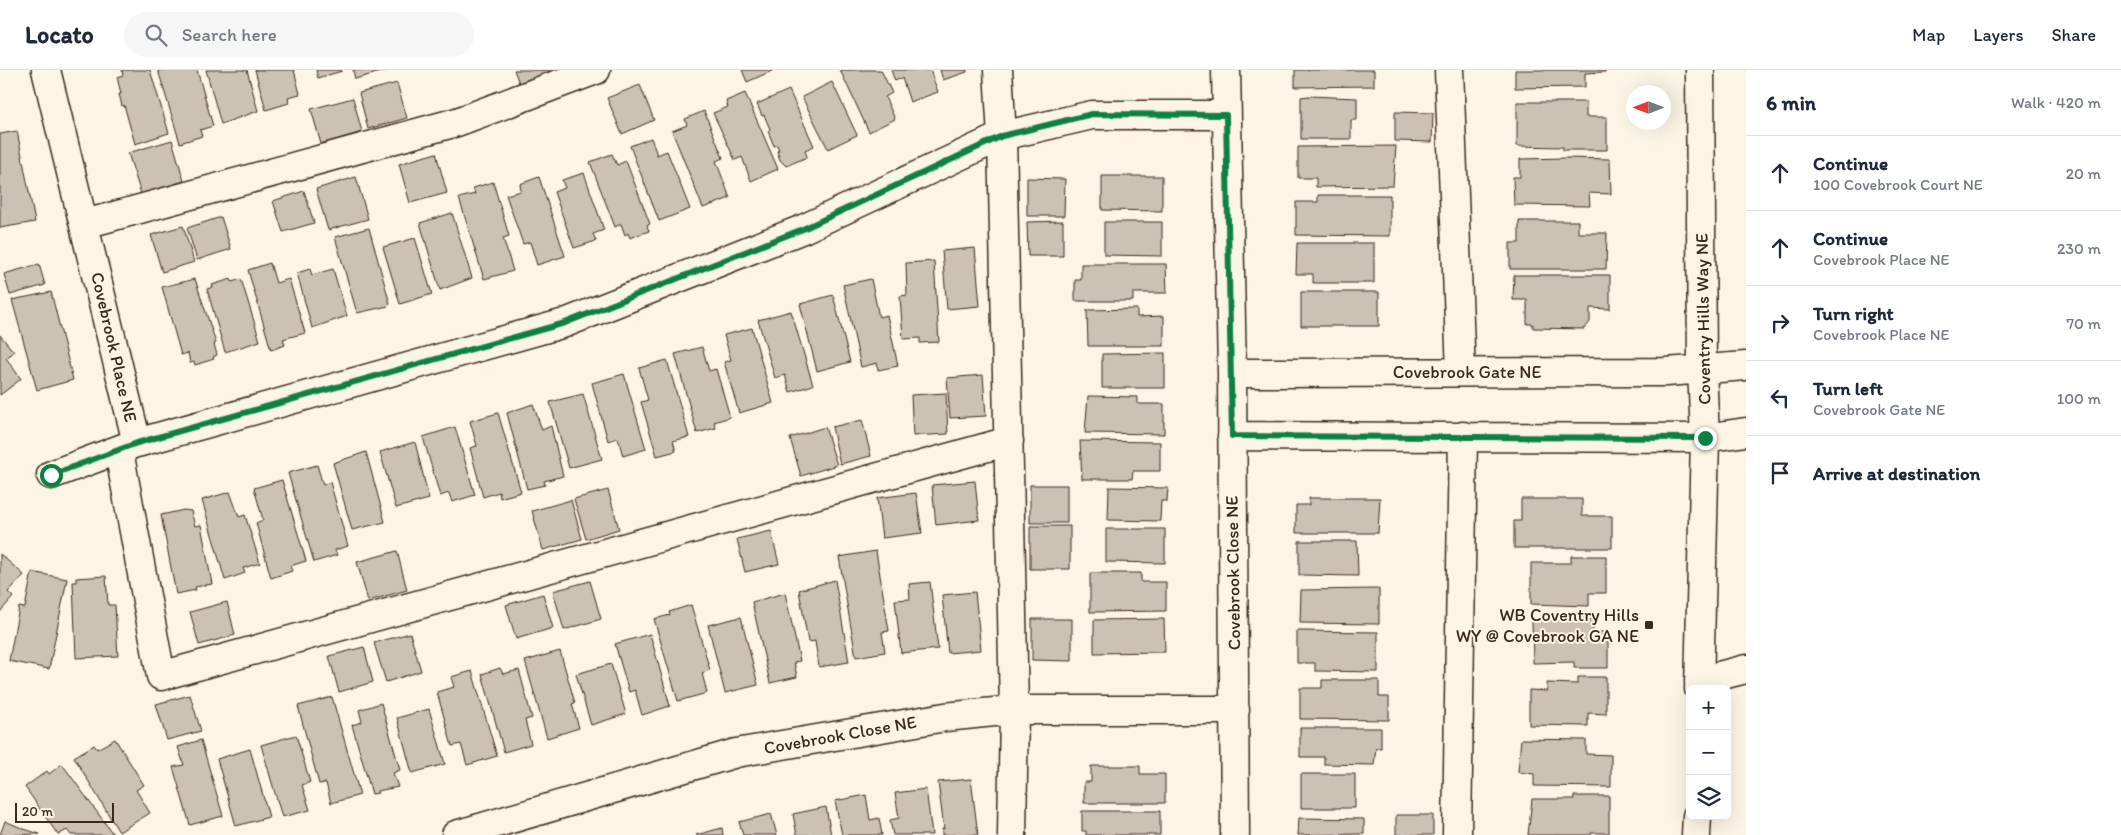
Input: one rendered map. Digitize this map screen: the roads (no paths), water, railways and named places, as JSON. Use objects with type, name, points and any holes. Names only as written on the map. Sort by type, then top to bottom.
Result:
[{"type":"street","name":"Covebrook Place NE","points":[[46,70],[85,224],[128,447],[565,323],[803,229],[1002,136],[1092,114],[1226,115]]},
{"type":"street","points":[[85,224],[457,122],[596,70]]},
{"type":"street","points":[[998,70],[1002,136],[1014,710],[1012,835]]},
{"type":"street","points":[[1226,70],[1232,436],[1705,438],[1746,432]]},
{"type":"street","points":[[1450,70],[1461,372]]},
{"type":"street","name":"Coventry Hills Way NE","points":[[1699,685],[1705,438],[1702,369],[1700,70]]},
{"type":"street","name":"Covebrook Gate NE","points":[[1232,373],[1666,372],[1746,366]]},
{"type":"street","name":"Covebrook Close NE","points":[[1232,436],[1236,835]]},
{"type":"street","points":[[1457,835],[1463,436]]},
{"type":"street","points":[[51,475],[128,447],[161,676],[1009,441]]},
{"type":"street","points":[[1699,685],[1746,669]]},
{"type":"street","name":"Covebrook Close NE","points":[[456,835],[736,753],[946,717],[1014,710],[1235,710]]},
{"type":"street","points":[[1696,835],[1697,820]]},
{"type":"place","name":"WB Coventry Hills WY @ Covebrook GA NE","points":[[1649,625]]}]
